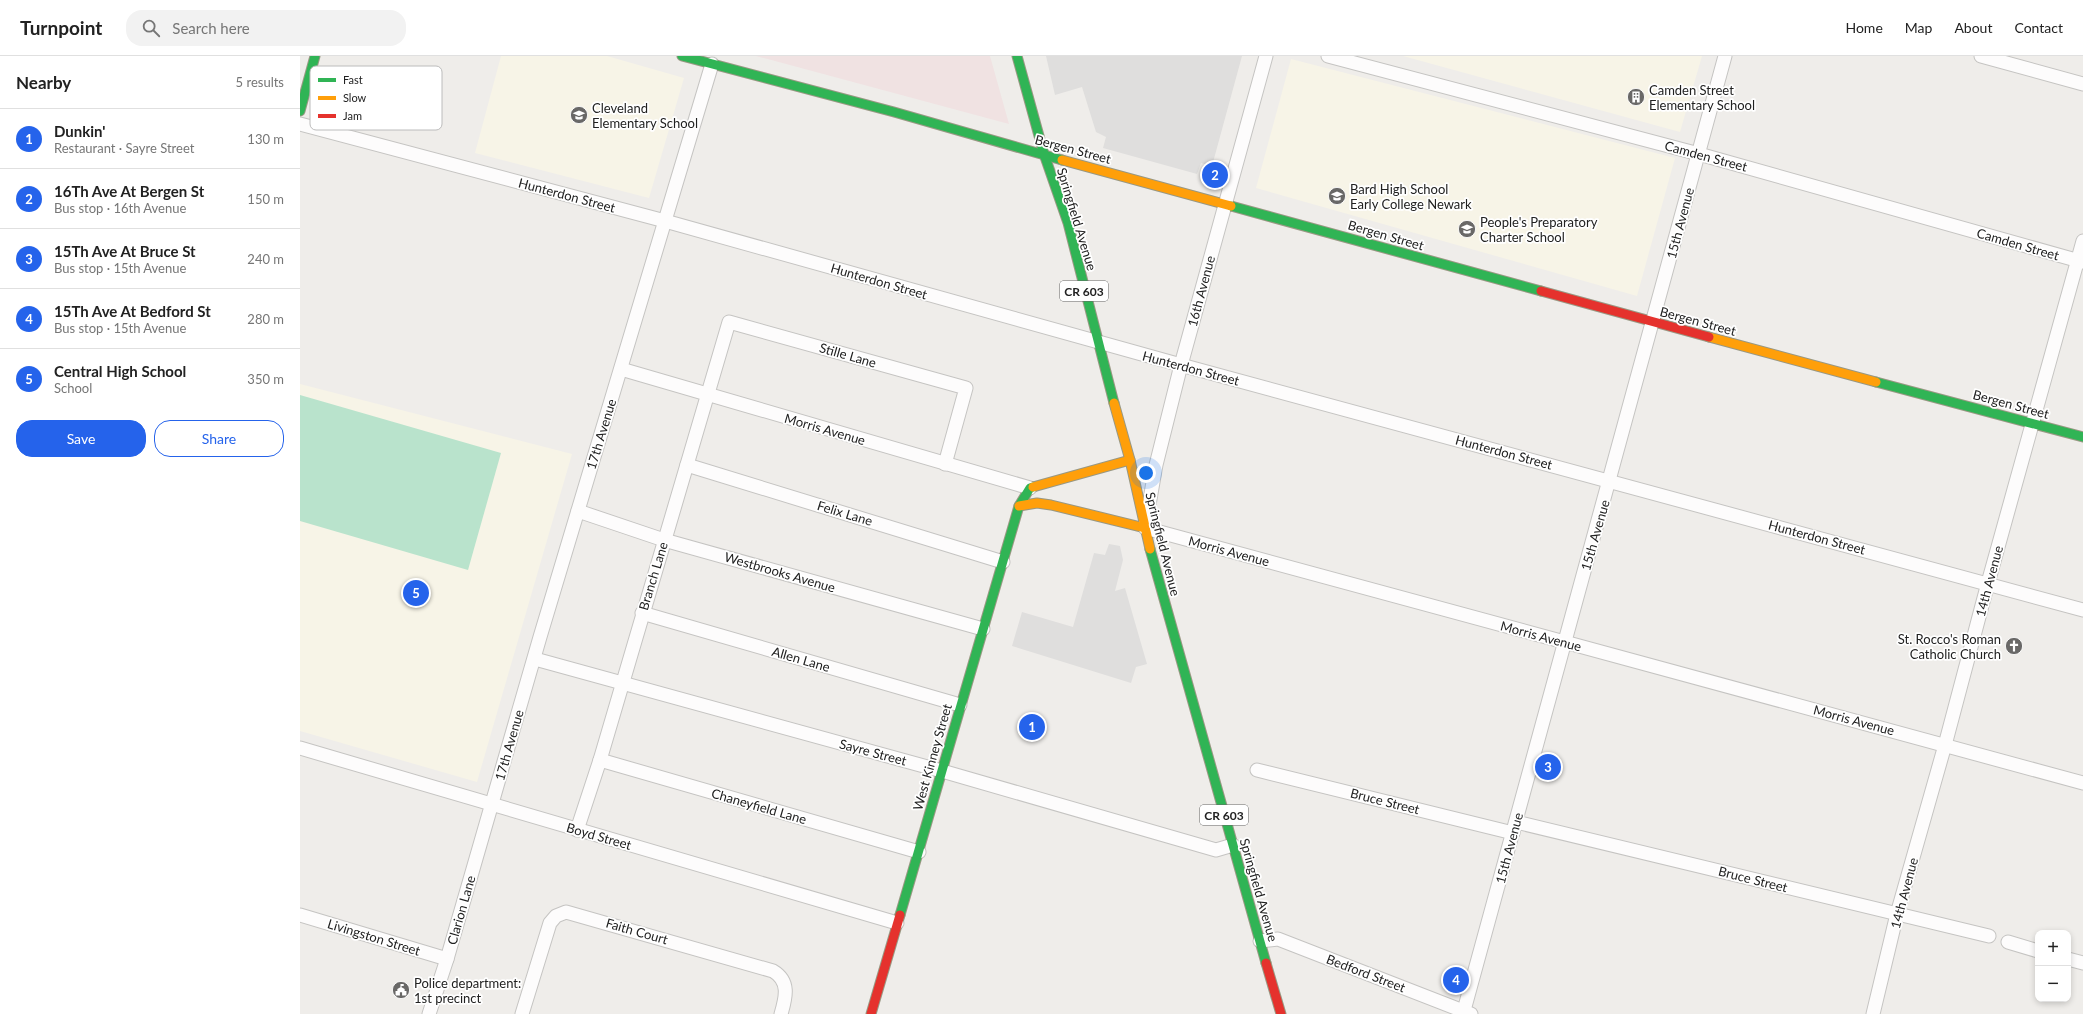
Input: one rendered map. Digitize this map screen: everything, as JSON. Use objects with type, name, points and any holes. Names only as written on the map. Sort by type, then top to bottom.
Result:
[{"type":"main road","points":[[312,66],[315,56]]},
{"type":"main road","name":"Bergen Street","points":[[682,56],[894,112],[1653,322],[2083,437]]},
{"type":"main road","name":"Springfield Avenue","points":[[1017,56],[1044,154],[1068,224],[1097,342],[1130,460],[1163,602],[1281,1014]]},
{"type":"main road","points":[[300,111],[310,74]]},
{"type":"main road","points":[[1019,506],[1030,488],[1045,482],[1130,460]]},
{"type":"main road","name":"Morris Avenue","points":[[1019,506],[1037,503],[1051,505],[1145,528]]},
{"type":"main road","name":"West Kinney Street","points":[[871,1014],[1019,506]]},
{"type":"street","name":"16th Avenue","points":[[1145,528],[1156,465],[1181,365],[1266,56]]},
{"type":"street","name":"Camden Street","points":[[1328,56],[1699,154],[2080,261]]},
{"type":"street","name":"15th Avenue","points":[[1466,1013],[1565,642],[1725,56]]},
{"type":"street","points":[[1981,56],[2083,84]]},
{"type":"street","name":"17th Avenue","points":[[491,804],[712,64]]},
{"type":"street","name":"Hunterdon Street","points":[[300,124],[310,127]]},
{"type":"street","name":"Hunterdon Street","points":[[323,130],[665,221],[1097,342],[2083,610]]},
{"type":"street","name":"14th Avenue","points":[[1873,1014],[1897,914],[1945,745],[1988,583],[2080,261],[2083,241]]},
{"type":"street","name":"Stille Lane","points":[[729,322],[966,388],[945,464]]},
{"type":"street","name":"Branch Lane","points":[[577,830],[600,760],[621,684],[729,322]]},
{"type":"street","name":"Morris Avenue","points":[[621,369],[1030,488]]},
{"type":"street","name":"Felix Lane","points":[[687,465],[1003,562]]},
{"type":"street","name":"Westbrooks Avenue","points":[[578,512],[664,540],[983,629]]},
{"type":"street","name":"Morris Avenue","points":[[1145,528],[2083,783]]},
{"type":"street","name":"Allen Lane","points":[[642,613],[960,705]]},
{"type":"street","name":"Sayre Street","points":[[534,658],[621,684],[942,771],[1216,850],[1233,845]]},
{"type":"street","name":"Boyd Street","points":[[300,748],[897,924]]},
{"type":"street","name":"Chaneyfield Lane","points":[[600,760],[918,852]]},
{"type":"street","name":"Bruce Street","points":[[1257,770],[1989,936]]},
{"type":"street","name":"Clarion Lane","points":[[430,1014],[491,804]]},
{"type":"street","name":"Faith Court","points":[[522,1014],[550,923],[556,916],[566,912],[772,971],[782,978],[785,987],[781,1014]]},
{"type":"street","name":"Livingston Street","points":[[300,915],[447,959]]},
{"type":"street","name":"Bedford Street","points":[[1260,941],[1278,939],[1466,1013]]},
{"type":"street","points":[[2008,942],[2035,950]]},
{"type":"street","points":[[2071,960],[2083,963]]},
{"type":"shaded area","name":"Cleveland Elementary School","points":[[501,56],[607,56],[684,78],[649,198],[475,153]]},
{"type":"shaded area","points":[[756,56],[990,56],[1009,124]]},
{"type":"shaded area","points":[[1046,56],[1242,56],[1212,166],[1201,163],[1197,174],[1103,148],[1106,137],[1096,132],[1082,87],[1055,95]]},
{"type":"shaded area","name":"Camden Street Elementary School","points":[[1403,56],[1702,56],[1680,132]]},
{"type":"shaded area","points":[[1291,59],[1675,158],[1637,296],[1256,188]]},
{"type":"shaded area","points":[[300,384],[572,454],[477,782],[300,731]]},
{"type":"shaded area","points":[[1109,544],[1120,546],[1123,560],[1115,591],[1125,588],[1147,664],[1136,667],[1131,683],[1012,646],[1022,612],[1073,627],[1094,553],[1105,555]]},
{"type":"green space","points":[[300,395],[501,453],[468,570],[300,521]]},
{"type":"traffic: fast","points":[[312,66],[315,56]]},
{"type":"traffic: fast","points":[[682,56],[894,112],[1062,160]]},
{"type":"traffic: fast","points":[[1017,56],[1044,154],[1068,223],[1114,403]]},
{"type":"traffic: fast","points":[[300,111],[310,74]]},
{"type":"traffic: fast","points":[[1231,206],[1541,291]]},
{"type":"traffic: fast","points":[[1876,382],[2083,437]]},
{"type":"traffic: fast","points":[[900,915],[1019,506],[1030,488],[1033,487]]},
{"type":"traffic: fast","points":[[1150,549],[1266,963]]},
{"type":"traffic: slow","points":[[1062,160],[1231,206]]},
{"type":"traffic: slow","points":[[1709,337],[1876,382]]},
{"type":"traffic: slow","points":[[1114,403],[1130,460],[1150,549]]},
{"type":"traffic: slow","points":[[1033,487],[1130,460]]},
{"type":"traffic: slow","points":[[1019,506],[1037,503],[1051,505],[1145,528]]},
{"type":"traffic: jam","points":[[1541,291],[1709,337]]},
{"type":"traffic: jam","points":[[871,1014],[900,915]]},
{"type":"traffic: jam","points":[[1266,963],[1281,1014]]},
{"type":"place","name":"Camden Street Elementary School","points":[[1636,97]]},
{"type":"place","name":"Cleveland Elementary School","points":[[579,115]]},
{"type":"place","name":"16Th Ave At Bergen St","points":[[1215,175]]},
{"type":"place","name":"Bard High School Early College Newark","points":[[1337,196]]},
{"type":"place","name":"People's Preparatory Charter School","points":[[1467,229]]},
{"type":"place","name":"Central High School","points":[[416,593]]},
{"type":"place","name":"St. Rocco's Roman Catholic Church","points":[[2014,646]]},
{"type":"place","name":"Dunkin'","points":[[1032,727]]},
{"type":"place","name":"15Th Ave At Bruce St","points":[[1548,767]]},
{"type":"place","name":"15Th Ave At Bedford St","points":[[1456,980]]},
{"type":"place","name":"Police department: 1st precinct","points":[[401,990]]}]
